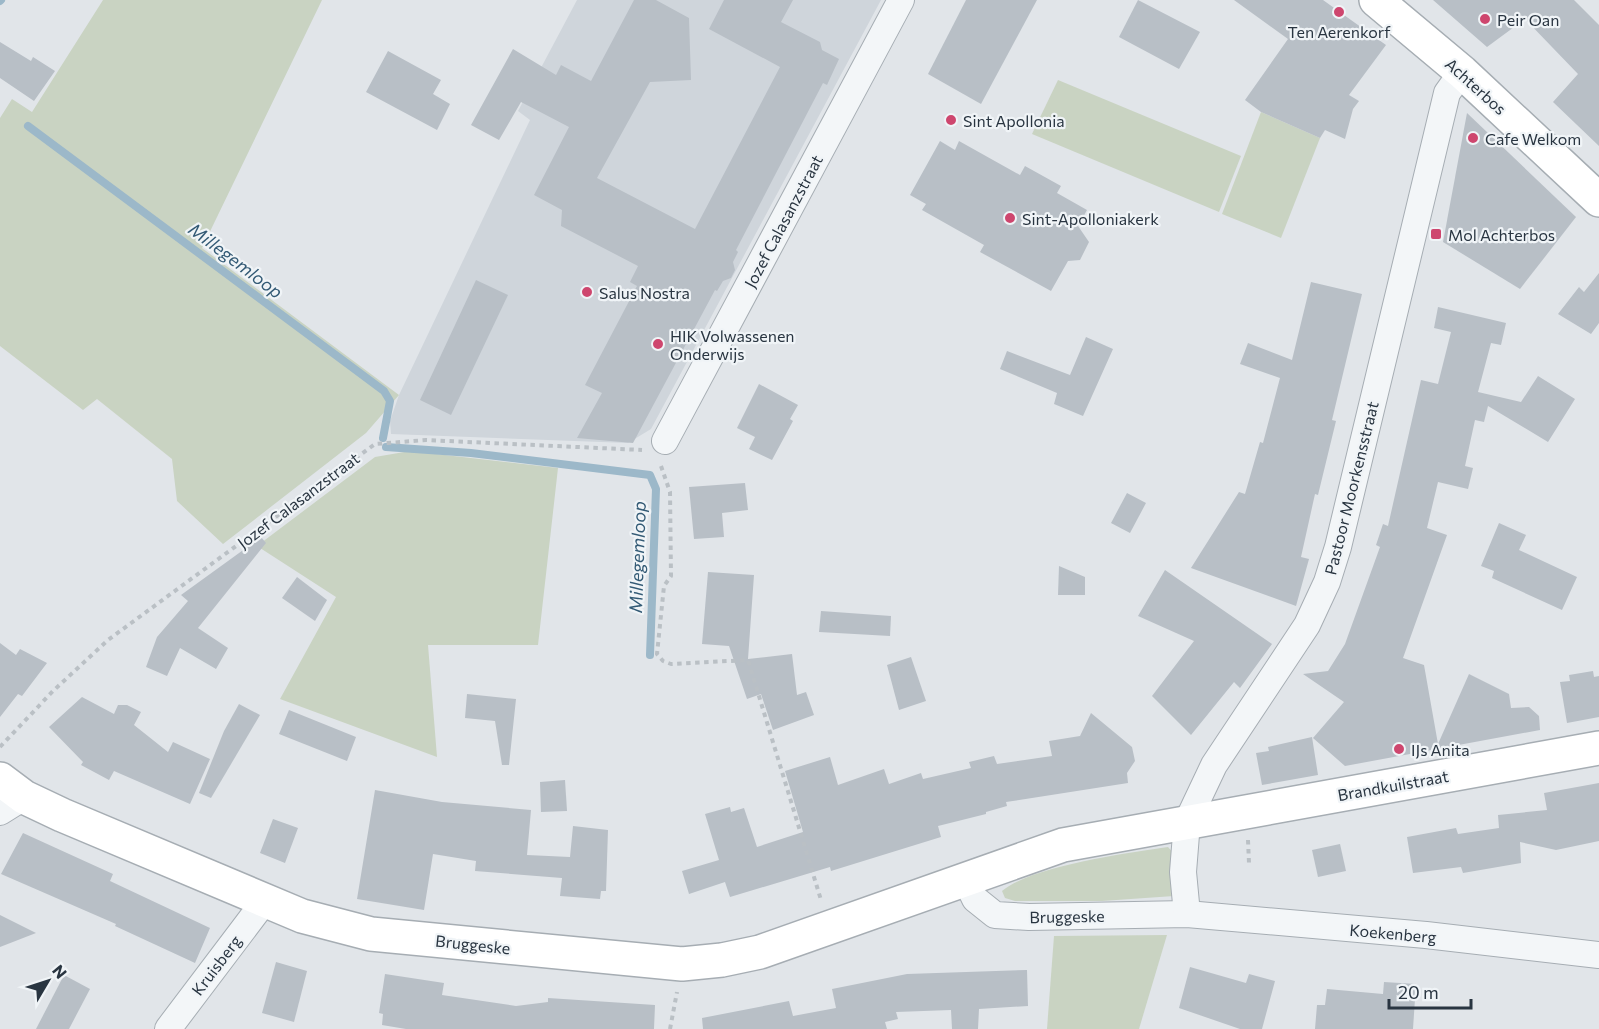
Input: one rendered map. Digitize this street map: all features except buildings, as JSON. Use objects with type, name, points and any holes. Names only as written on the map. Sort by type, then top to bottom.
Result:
[{"type":"street","name":"Jozef Calasanzstraat","points":[[665,441],[901,0]]},
{"type":"street","name":"Achterbos","points":[[1376,0],[1462,72],[1599,200]]},
{"type":"street","name":"Pastoor Moorkensstraat","points":[[1187,914],[1183,872],[1187,822],[1214,765],[1307,626],[1327,582],[1360,460],[1447,93],[1462,72]]},
{"type":"street","name":"Brandkuilstraat","points":[[1187,822],[1599,748]]},
{"type":"street","name":"Bruggeske","points":[[8,796],[264,902],[302,916],[371,934],[682,964],[722,960],[760,952],[1063,845],[1187,822]]},
{"type":"street","name":"Bruggeske","points":[[965,878],[975,899],[995,915],[1029,917],[1187,914]]},
{"type":"street","name":"Kruisberg","points":[[168,1029],[264,902]]},
{"type":"street","name":"Koekenberg","points":[[1187,914],[1426,935],[1599,955]]},
{"type":"path","name":"Jozef Calasanzstraat","points":[[0,747],[53,691],[108,640],[375,444],[426,440],[638,452],[665,441]]},
{"type":"path","points":[[665,441],[660,468],[670,492],[671,576],[664,586],[657,654],[663,661],[671,664],[748,660],[829,928]]},
{"type":"path","points":[[670,1029],[682,964]]},
{"type":"shaded area","name":"Salus Nostra","points":[[577,0],[881,0],[651,429],[628,443],[391,434],[390,421],[399,395],[530,120],[518,111]]},
{"type":"green space","points":[[103,0],[322,0],[202,248],[399,395],[366,433],[223,544],[177,501],[172,459],[97,399],[83,410],[0,346],[0,118],[12,99],[32,112]]},
{"type":"green space","points":[[1058,80],[1241,156],[1219,212],[1032,134]]},
{"type":"green space","points":[[1261,112],[1320,138],[1281,238],[1222,214]]},
{"type":"green space","points":[[410,451],[558,468],[538,645],[428,645],[437,757],[280,699],[336,597],[257,546],[375,457]]},
{"type":"green space","points":[[1168,847],[1176,856],[1174,896],[1102,901],[1015,901],[1005,898],[1002,891],[1035,874],[1057,868]]},
{"type":"green space","points":[[1167,935],[1139,1029],[1047,1029],[1054,936]]},
{"type":"waterway","name":"Millegemloop","points":[[28,126],[384,391],[390,401],[383,438]]},
{"type":"waterway","name":"Millegemloop","points":[[386,447],[471,453],[650,475],[656,489],[650,655]]},
{"type":"place","name":"Ten Aerenkorf","points":[[1339,12]]},
{"type":"place","name":"Peir Oan","points":[[1485,19]]},
{"type":"place","name":"Sint Apollonia","points":[[951,120]]},
{"type":"place","name":"Cafe Welkom","points":[[1473,138]]},
{"type":"place","name":"Sint-Apolloniakerk","points":[[1010,218]]},
{"type":"place","name":"Mol Achterbos","points":[[1436,234]]},
{"type":"place","name":"Salus Nostra","points":[[587,292]]},
{"type":"place","name":"HIK Volwassenen Onderwijs","points":[[658,344]]},
{"type":"place","name":"IJs Anita","points":[[1399,749]]}]
